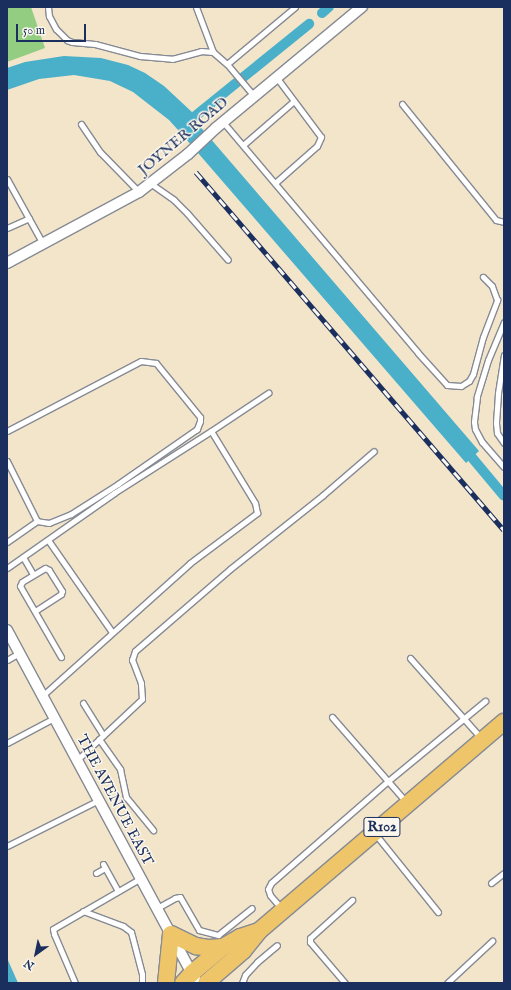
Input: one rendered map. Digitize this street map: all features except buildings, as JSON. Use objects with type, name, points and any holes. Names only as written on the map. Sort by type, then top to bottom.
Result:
[{"type":"main road","name":"R102","points":[[206,983],[243,951],[259,931],[504,722]]},
{"type":"main road","name":"R102","points":[[191,980],[223,947],[240,937],[259,931]]},
{"type":"main road","points":[[166,983],[171,934],[196,946],[208,948],[223,947]]},
{"type":"street","name":"JOYNER ROAD","points":[[7,263],[139,192],[188,154],[254,96],[362,7]]},
{"type":"street","name":"THE AVENUE EAST","points":[[7,630],[171,934],[191,980]]},
{"type":"lane","points":[[48,7],[49,16],[56,30],[67,40],[72,42],[95,44],[140,56],[172,59],[201,51],[213,52]]},
{"type":"lane","points":[[196,7],[213,52],[227,64],[254,96]]},
{"type":"lane","points":[[227,64],[295,7]]},
{"type":"lane","points":[[275,183],[320,141],[319,132],[277,78]]},
{"type":"lane","points":[[243,145],[294,101]]},
{"type":"lane","points":[[402,104],[496,220],[504,222]]},
{"type":"lane","points":[[81,124],[100,152],[139,192]]},
{"type":"lane","points":[[220,125],[243,145],[447,385],[461,386],[469,382],[474,374],[483,337],[497,300],[492,286],[483,277]]},
{"type":"lane","points":[[7,179],[43,244]]},
{"type":"lane","points":[[150,183],[174,200],[187,212],[228,260]]},
{"type":"lane","points":[[7,228],[29,218]]},
{"type":"lane","points":[[504,322],[488,360],[477,397],[474,422],[475,428],[482,442],[504,467]]},
{"type":"lane","points":[[504,355],[498,394],[496,423],[497,433],[504,443]]},
{"type":"lane","points":[[7,431],[141,361],[156,363],[200,417],[200,423],[197,429],[111,488],[57,520],[49,523],[37,521],[7,542]]},
{"type":"lane","points":[[7,568],[114,493],[212,431],[268,393]]},
{"type":"lane","points":[[42,696],[190,563],[257,513],[255,503],[212,431]]},
{"type":"lane","points":[[77,760],[142,699],[141,683],[132,660],[135,651],[230,569],[323,495],[374,451]]},
{"type":"lane","points":[[7,461],[37,521]]},
{"type":"lane","points":[[48,540],[112,632]]},
{"type":"lane","points":[[23,558],[33,574]]},
{"type":"lane","points":[[35,611],[61,594],[62,591],[48,569],[42,568],[22,582],[20,586],[61,657]]},
{"type":"lane","points":[[7,660],[19,653]]},
{"type":"lane","points":[[410,658],[483,740]]},
{"type":"lane","points":[[283,911],[270,895],[268,889],[271,883],[388,781],[485,701]]},
{"type":"lane","points":[[83,703],[120,769],[126,797],[153,830]]},
{"type":"lane","points":[[332,717],[408,804]]},
{"type":"lane","points":[[7,743],[54,718]]},
{"type":"lane","points":[[7,846],[98,800]]},
{"type":"lane","points":[[374,833],[438,912]]},
{"type":"lane","points":[[96,874],[104,866],[118,891]]},
{"type":"lane","points":[[491,884],[504,873]]},
{"type":"lane","points":[[75,983],[53,930],[54,927],[141,878]]},
{"type":"lane","points":[[157,908],[180,897],[199,930],[218,935],[252,908]]},
{"type":"lane","points":[[345,983],[310,942],[310,938],[352,900]]},
{"type":"lane","points":[[83,911],[124,926],[131,932],[142,974],[142,983]]},
{"type":"lane","points":[[447,983],[492,941]]},
{"type":"lane","points":[[242,983],[245,975],[257,962],[277,945]]},
{"type":"green space","points":[[7,7],[31,7],[45,48],[7,62]]},
{"type":"water","points":[[64,56],[101,58],[128,65],[145,73],[164,86],[193,113],[197,123],[479,451],[466,463],[179,131],[169,120],[133,92],[110,81],[74,75],[39,79],[7,90],[7,68],[25,62]]},
{"type":"water","points":[[7,958],[18,983],[7,983]]},
{"type":"waterway","points":[[322,13],[329,7]]},
{"type":"waterway","points":[[188,122],[309,24]]},
{"type":"waterway","points":[[464,448],[504,496]]},
{"type":"railway","points":[[196,172],[504,530]]}]
